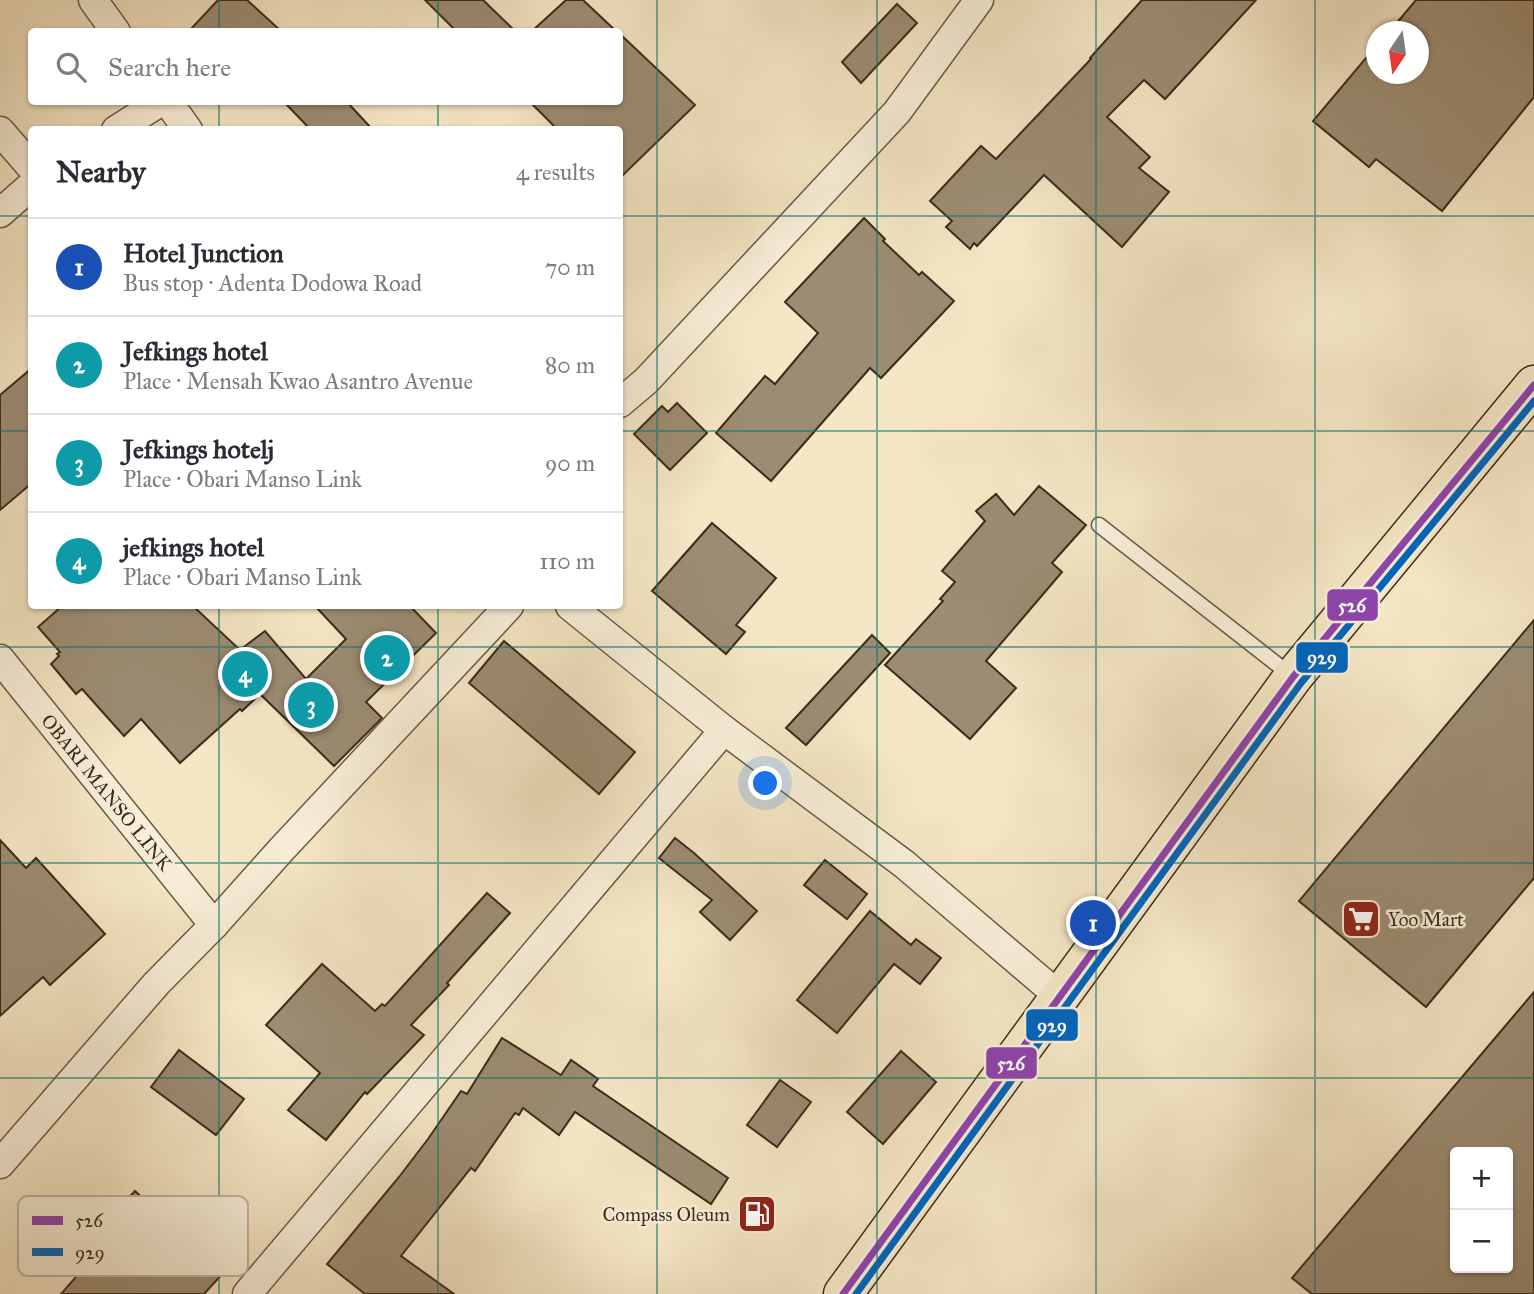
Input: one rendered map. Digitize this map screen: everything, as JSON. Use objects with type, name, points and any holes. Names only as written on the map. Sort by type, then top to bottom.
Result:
[{"type":"main road","points":[[843,1294],[1293,677],[1534,385]]},
{"type":"street","points":[[93,0],[113,28]]},
{"type":"street","points":[[623,400],[646,381],[897,111],[979,0]]},
{"type":"street","points":[[122,126],[155,105]]},
{"type":"street","points":[[169,105],[185,126]]},
{"type":"street","points":[[0,131],[28,163]]},
{"type":"street","points":[[0,214],[28,189]]},
{"type":"street","points":[[0,1164],[156,984],[214,925],[506,609]]},
{"type":"street","points":[[574,609],[724,730],[904,864],[1059,996]]},
{"type":"street","name":"OBARI MANSO LINK","points":[[0,659],[214,925]]},
{"type":"street","points":[[247,1294],[724,730]]},
{"type":"lane","points":[[1099,525],[1293,677]]},
{"type":"building","points":[[218,0],[247,0],[278,28],[192,28]]},
{"type":"building","points":[[425,0],[483,0],[512,28],[453,28]]},
{"type":"building","points":[[566,0],[583,0],[613,28],[535,28]]},
{"type":"building","points":[[1142,0],[1256,0],[1165,99],[1144,80],[1107,117],[1150,157],[1139,168],[1169,192],[1122,247],[1044,175],[977,246],[974,243],[970,249],[946,227],[952,221],[930,201],[981,146],[996,159],[1091,59]]},
{"type":"building","points":[[1416,0],[1534,0],[1534,97],[1442,211],[1376,159],[1369,167],[1313,121],[1366,58],[1366,84],[1429,84],[1429,21],[1398,21]]},
{"type":"building","points":[[897,4],[917,23],[861,83],[842,62]]},
{"type":"building","points":[[623,37],[695,105],[623,175],[623,126],[554,126],[533,105],[623,105]]},
{"type":"building","points":[[287,105],[350,105],[369,126],[307,126]]},
{"type":"building","points":[[864,218],[885,239],[883,241],[919,275],[922,272],[954,301],[881,378],[870,368],[771,481],[716,433],[765,376],[775,384],[818,333],[785,302]]},
{"type":"building","points":[[28,371],[28,486],[0,510],[0,395]]},
{"type":"building","points":[[677,403],[707,433],[670,470],[634,434],[662,406],[668,412]]},
{"type":"building","points":[[1039,486],[1086,525],[1052,563],[1062,572],[986,661],[1016,688],[970,739],[885,665],[943,601],[940,599],[955,582],[942,571],[985,521],[976,511],[996,494],[1014,515]]},
{"type":"building","points":[[712,523],[776,578],[736,625],[745,632],[726,654],[652,591]]},
{"type":"building","points":[[59,609],[196,609],[240,650],[265,631],[306,679],[346,639],[318,609],[413,609],[436,633],[366,702],[382,718],[334,766],[260,694],[180,763],[141,719],[124,736],[82,689],[76,694],[51,664],[60,652],[38,627]]},
{"type":"building","points":[[1534,620],[1534,878],[1426,1007],[1299,901]]},
{"type":"building","points":[[872,635],[890,653],[806,745],[786,728]]},
{"type":"building","points":[[504,641],[635,752],[599,794],[469,683]]},
{"type":"building","points":[[675,838],[757,911],[730,940],[700,912],[712,900],[659,858]]},
{"type":"building","points":[[0,840],[26,868],[36,858],[105,934],[50,985],[43,977],[0,1016]]},
{"type":"building","points":[[825,860],[867,894],[847,919],[804,885]]},
{"type":"building","points":[[487,893],[510,913],[411,1025],[424,1035],[367,1094],[365,1092],[326,1140],[288,1110],[320,1073],[266,1025],[322,964],[375,1011],[382,1004],[385,1006]]},
{"type":"building","points":[[870,911],[911,945],[916,939],[941,958],[920,984],[894,964],[837,1033],[797,1000]]},
{"type":"building","points":[[1534,992],[1534,1294],[1312,1294],[1292,1278]]},
{"type":"building","points":[[502,1038],[561,1075],[571,1060],[598,1079],[593,1086],[728,1178],[711,1204],[575,1112],[559,1135],[523,1108],[519,1115],[515,1113],[475,1171],[471,1168],[401,1256],[454,1294],[365,1294],[327,1264],[399,1177],[461,1091],[467,1094]]},
{"type":"building","points":[[179,1050],[244,1099],[216,1135],[151,1087]]},
{"type":"building","points":[[901,1051],[936,1082],[883,1144],[847,1112]]},
{"type":"building","points":[[780,1080],[811,1102],[777,1147],[747,1125]]},
{"type":"building","points":[[77,1276],[220,1276],[204,1294],[61,1294]]},
{"type":"transit line","name":"526","points":[[843,1294],[1293,677],[1534,385]]},
{"type":"transit line","name":"929","points":[[856,1294],[1301,683],[1534,401]]},
{"type":"place","name":"Jefkings hotel","points":[[387,658]]},
{"type":"place","name":"jefkings hotel","points":[[245,674]]},
{"type":"place","name":"Jefkings hotelj","points":[[311,705]]},
{"type":"place","name":"Yoo Mart","points":[[1361,919]]},
{"type":"place","name":"Hotel Junction","points":[[1093,923]]},
{"type":"place","name":"Compass Oleum","points":[[757,1214]]}]
